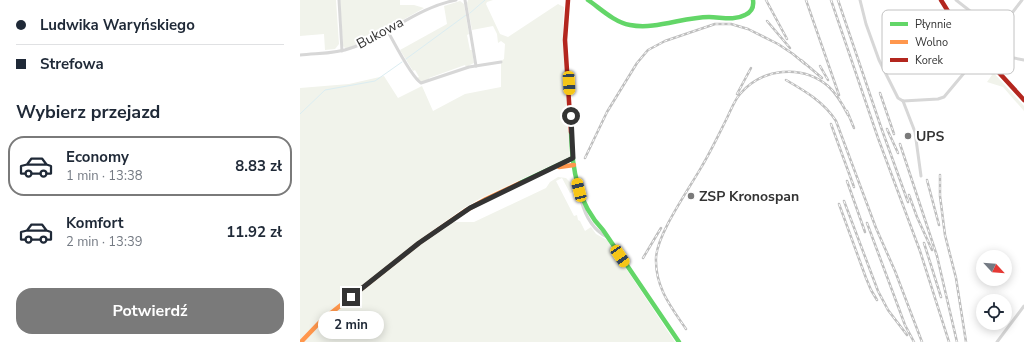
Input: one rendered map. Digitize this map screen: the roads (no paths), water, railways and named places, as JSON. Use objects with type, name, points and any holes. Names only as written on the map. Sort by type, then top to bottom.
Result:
[{"type":"street","points":[[339,0],[342,51]]},
{"type":"street","name":"Bukowa","points":[[300,55],[342,51],[360,45],[426,9],[456,0]]},
{"type":"street","points":[[465,0],[476,66]]},
{"type":"street","points":[[568,0],[565,26],[573,158],[579,192],[590,214],[601,231],[608,237],[679,342]]},
{"type":"street","points":[[588,0],[613,19],[630,25],[643,26],[701,17],[738,18],[751,11],[754,6],[753,0]]},
{"type":"street","points":[[860,0],[866,24],[882,69]]},
{"type":"street","points":[[941,0],[947,10]]},
{"type":"street","points":[[956,0],[969,10]]},
{"type":"street","points":[[1014,10],[1022,0]]},
{"type":"street","points":[[388,30],[402,57],[417,80],[421,83],[476,66],[501,62]]},
{"type":"street","points":[[1014,58],[1024,60]]},
{"type":"street","points":[[885,74],[898,98],[903,101],[942,98],[963,74]]},
{"type":"street","points":[[1000,74],[1024,100]]},
{"type":"street","points":[[903,101],[915,132],[921,176]]},
{"type":"street","points":[[302,342],[321,321],[404,254],[465,211],[486,199],[573,158]]},
{"type":"street","points":[[552,169],[574,165]]},
{"type":"street","points":[[997,342],[1024,306]]},
{"type":"waterway","points":[[470,13],[485,0]]},
{"type":"waterway","points":[[406,59],[466,15]]},
{"type":"waterway","points":[[300,114],[325,90],[375,81],[402,62]]},
{"type":"railway","points":[[766,0],[787,39]]},
{"type":"railway","points":[[806,0],[839,95]]},
{"type":"railway","points":[[831,0],[878,138],[920,251],[949,342]]},
{"type":"railway","points":[[838,0],[908,202]]},
{"type":"railway","points":[[767,21],[790,48]]},
{"type":"railway","points":[[585,158],[607,112],[637,63],[648,50],[665,41],[715,24],[731,24],[748,29],[778,44],[805,64]]},
{"type":"railway","points":[[801,60],[822,78]]},
{"type":"railway","points":[[820,66],[828,80]]},
{"type":"railway","points":[[737,94],[751,68]]},
{"type":"railway","points":[[686,329],[670,305],[661,287],[656,268],[658,248],[674,212],[709,154],[740,94],[749,85],[771,74],[782,72],[806,74],[818,79],[828,86],[837,96],[848,115]]},
{"type":"railway","points":[[786,80],[820,103],[836,121],[876,228],[895,271],[922,342]]},
{"type":"railway","points":[[880,93],[894,134]]},
{"type":"railway","points":[[847,111],[854,128]]},
{"type":"railway","points":[[831,124],[854,187]]},
{"type":"railway","points":[[887,129],[898,153]]},
{"type":"railway","points":[[900,144],[937,256],[957,342]]},
{"type":"railway","points":[[940,175],[940,196],[945,235],[956,278],[966,342]]},
{"type":"railway","points":[[927,180],[939,225]]},
{"type":"railway","points":[[847,181],[865,232]]},
{"type":"railway","points":[[909,195],[932,250]]},
{"type":"railway","points":[[844,201],[878,291],[888,310],[907,335]]},
{"type":"railway","points":[[839,204],[866,278],[877,300]]},
{"type":"railway","points":[[867,223],[905,325],[914,342]]},
{"type":"railway","points":[[643,258],[661,228]]},
{"type":"railway","points":[[924,243],[941,297]]},
{"type":"place","name":"UPS","points":[[908,136]]},
{"type":"place","name":"ZSP Kronospan","points":[[691,196]]}]
